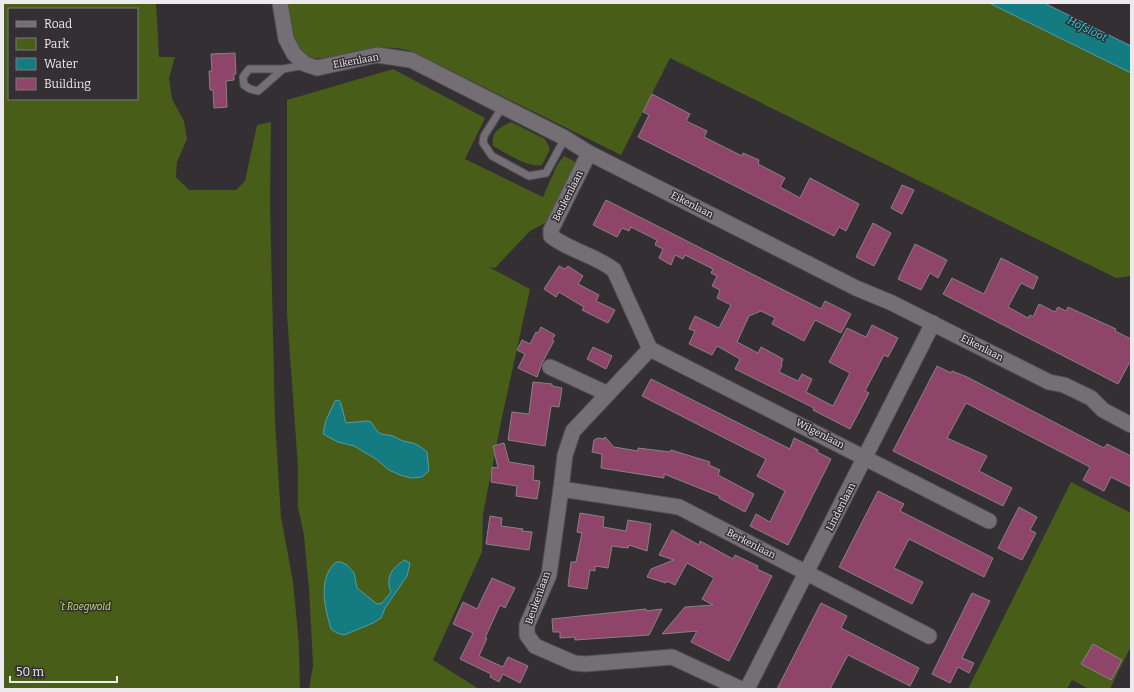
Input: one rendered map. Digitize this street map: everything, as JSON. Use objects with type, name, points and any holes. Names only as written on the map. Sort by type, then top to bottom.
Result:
[{"type":"street","points":[[280,3],[286,39],[294,54],[305,64]]},
{"type":"street","name":"Eikenlaan","points":[[305,64],[318,68],[377,55],[411,60],[565,138],[589,153],[849,284],[892,302],[1049,382],[1064,384],[1091,398],[1103,410],[1131,424]]},
{"type":"street","name":"Beukenlaan","points":[[589,153],[551,230],[551,236],[559,242],[606,264],[614,270],[650,349],[574,431],[565,455],[549,575],[527,625],[527,635],[535,646],[574,663],[585,664],[672,657],[741,689]]},
{"type":"street","name":"Lindenlaan","points":[[748,689],[933,324]]},
{"type":"street","name":"Wilgenlaan","points":[[650,349],[866,457],[989,521]]},
{"type":"street","points":[[550,367],[608,394]]},
{"type":"street","name":"Berkenlaan","points":[[561,489],[679,507],[929,636]]},
{"type":"lane","points":[[284,68],[258,91],[250,89],[244,85],[243,77],[249,69],[284,68],[305,64]]},
{"type":"lane","points":[[503,106],[484,136],[483,143],[492,156],[529,176],[546,173],[565,138]]},
{"type":"green space","name":"'t Roegwold","points":[[3,3],[156,3],[159,57],[175,57],[169,78],[172,99],[184,121],[187,139],[177,162],[176,177],[189,190],[236,190],[245,181],[257,125],[271,122],[270,202],[275,422],[281,517],[293,582],[299,645],[300,689],[3,689]]},
{"type":"green space","points":[[288,3],[989,3],[1131,73],[1131,276],[1116,278],[670,58],[621,155],[411,51],[396,48],[385,48],[329,58],[309,57],[302,53],[296,44],[292,30]]},
{"type":"green space","points":[[393,69],[485,118],[465,159],[543,197],[557,165],[564,156],[576,162],[547,222],[530,231],[495,268],[489,267],[530,289],[483,514],[482,552],[433,660],[479,689],[309,689],[313,665],[309,589],[304,536],[298,507],[298,467],[287,314],[287,100]],"holes":[[[330,413],[344,420],[345,423],[371,422],[381,434],[393,436],[403,442],[413,443],[389,470],[376,459],[354,446],[338,442],[323,434],[326,420]],[[354,573],[357,588],[376,604],[382,603],[407,576],[385,608],[381,618],[344,635],[331,629],[324,598]]]},
{"type":"green space","points":[[511,122],[545,139],[550,149],[542,165],[524,162],[493,146],[493,137],[495,133],[500,128]]},
{"type":"green space","points":[[1071,482],[1131,513],[1131,646],[1110,689],[1089,689],[1072,680],[1067,689],[968,689]]},
{"type":"water","name":"Hofsloot","points":[[989,3],[1044,3],[1131,46],[1131,73]]},
{"type":"water","points":[[339,400],[346,423],[371,422],[381,434],[393,436],[421,447],[427,452],[429,471],[422,477],[411,478],[400,475],[389,470],[376,459],[354,446],[338,442],[323,434],[326,420],[335,401]]},
{"type":"water","points":[[405,560],[410,563],[407,576],[385,608],[381,618],[373,623],[344,635],[331,629],[325,603],[324,585],[330,569],[336,562],[341,562],[347,565],[354,573],[357,588],[377,604],[382,603],[391,592],[389,587],[389,578],[391,573],[396,566]]},
{"type":"building","points":[[235,53],[236,74],[234,74],[234,80],[226,81],[227,107],[214,108],[213,90],[210,90],[209,71],[212,71],[211,54]]},
{"type":"building","points":[[652,94],[690,114],[686,121],[707,131],[704,137],[742,156],[743,153],[759,160],[758,164],[785,178],[780,187],[800,198],[810,178],[859,204],[846,231],[839,227],[834,236],[638,137],[649,115],[643,112]]},
{"type":"building","points":[[902,185],[914,190],[902,214],[891,208]]},
{"type":"building","points":[[606,200],[821,309],[825,301],[851,314],[841,333],[815,320],[804,341],[772,324],[775,318],[761,311],[749,316],[737,342],[758,353],[761,347],[783,359],[779,372],[798,381],[802,374],[812,379],[806,392],[833,406],[850,373],[829,362],[847,328],[866,337],[872,325],[898,338],[888,357],[884,355],[865,391],[869,393],[850,429],[813,410],[814,408],[735,369],[740,359],[717,346],[712,355],[689,344],[695,331],[689,329],[695,316],[719,328],[731,305],[717,298],[720,290],[712,286],[717,276],[711,273],[713,269],[685,255],[683,259],[675,255],[671,265],[659,258],[663,249],[655,245],[657,240],[631,227],[629,231],[622,228],[617,237],[593,225]]},
{"type":"building","points":[[873,223],[891,233],[874,266],[856,257]]},
{"type":"building","points":[[915,244],[947,260],[938,278],[930,273],[921,290],[898,279]]},
{"type":"building","points":[[1001,258],[1038,277],[1033,289],[1021,283],[1008,307],[1028,318],[1030,315],[1033,317],[1039,304],[1055,312],[1058,307],[1066,311],[1068,307],[1116,329],[1115,331],[1131,339],[1131,360],[1118,384],[943,294],[952,278],[984,294]]},
{"type":"building","points":[[559,266],[565,269],[568,266],[583,276],[578,284],[599,295],[596,301],[615,310],[608,323],[582,310],[584,307],[559,292],[556,297],[544,289]]},
{"type":"building","points":[[541,327],[555,335],[552,340],[554,341],[542,363],[537,377],[518,368],[525,354],[517,350],[522,340],[530,344],[536,332],[538,333]]},
{"type":"building","points":[[593,347],[612,356],[606,369],[587,359]]},
{"type":"building","points":[[937,366],[951,373],[952,371],[967,377],[1104,448],[1107,444],[1131,456],[1131,487],[1111,477],[1104,491],[1083,480],[1090,467],[966,403],[947,438],[987,456],[979,471],[1012,488],[1003,506],[893,451]]},
{"type":"building","points":[[651,379],[790,449],[794,438],[818,450],[817,452],[831,459],[788,545],[750,526],[756,514],[770,522],[785,491],[757,476],[766,459],[642,396]]},
{"type":"building","points":[[533,382],[552,384],[552,386],[562,388],[559,407],[551,406],[545,446],[508,440],[512,412],[529,414]]},
{"type":"building","points":[[605,437],[614,447],[638,451],[638,448],[670,452],[671,450],[710,462],[709,465],[720,470],[718,475],[754,494],[745,512],[719,498],[719,496],[664,474],[664,478],[601,468],[602,454],[592,452],[594,440],[598,438],[604,439]]},
{"type":"building","points":[[504,443],[509,462],[534,466],[533,480],[540,481],[537,499],[516,496],[517,486],[491,482],[492,467],[498,468],[493,446]]},
{"type":"building","points":[[878,491],[904,504],[900,511],[993,558],[984,577],[909,539],[894,568],[923,582],[912,604],[839,567]]},
{"type":"building","points":[[1019,507],[1037,517],[1030,530],[1036,533],[1022,560],[998,548]]},
{"type":"building","points":[[580,513],[604,517],[603,527],[626,531],[628,520],[651,524],[647,551],[629,545],[628,548],[612,546],[608,568],[595,566],[595,571],[590,570],[587,589],[568,586],[571,562],[576,562],[582,533],[577,532]]},
{"type":"building","points":[[490,516],[502,518],[501,526],[523,529],[522,531],[532,532],[529,550],[486,544]]},
{"type":"building","points":[[672,530],[699,545],[700,541],[733,559],[735,555],[758,566],[757,569],[772,576],[729,661],[691,642],[697,631],[662,634],[685,607],[713,605],[702,599],[714,578],[687,563],[675,585],[667,581],[666,583],[647,577],[651,569],[674,560],[659,555]]},
{"type":"building","points":[[492,578],[515,588],[505,608],[500,605],[485,638],[487,638],[479,656],[503,667],[508,657],[528,666],[520,683],[503,674],[499,682],[490,677],[491,674],[460,659],[473,633],[453,624],[463,602],[477,609]]},
{"type":"building","points":[[972,593],[990,601],[962,658],[974,663],[969,673],[958,667],[950,683],[932,674]]},
{"type":"building","points":[[821,603],[847,616],[841,628],[919,668],[910,686],[848,655],[830,689],[777,689]]},
{"type":"building","points":[[646,609],[646,611],[662,609],[649,635],[575,640],[575,637],[560,638],[560,632],[553,632],[552,619]]},
{"type":"building","points":[[1093,644],[1122,660],[1111,680],[1081,664]]}]
